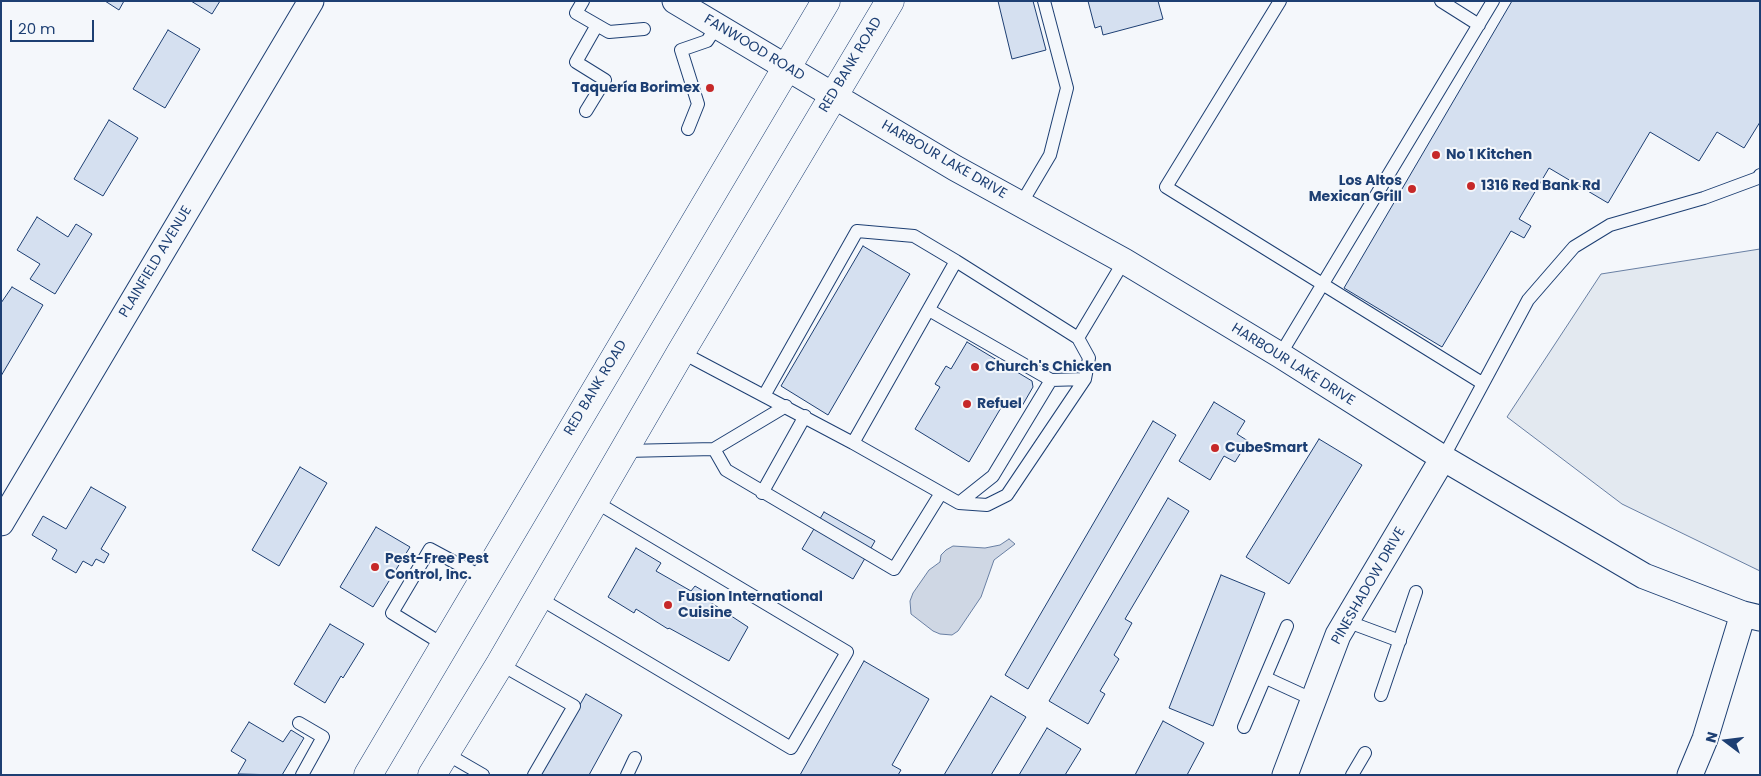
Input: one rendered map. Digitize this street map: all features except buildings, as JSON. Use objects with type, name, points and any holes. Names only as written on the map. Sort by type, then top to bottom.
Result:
[{"type":"main road","name":"RED BANK ROAD","points":[[368,775],[785,67],[826,1]]},
{"type":"main road","name":"RED BANK ROAD","points":[[439,764],[500,664],[622,452],[890,1]]},
{"type":"street","name":"PLAINFIELD AVENUE","points":[[1,523],[311,1]]},
{"type":"street","name":"FANWOOD ROAD","points":[[676,1],[833,96]]},
{"type":"street","name":"HARBOUR LAKE DRIVE","points":[[833,96],[1124,261],[1280,355],[1442,458],[1644,576],[1751,616]]},
{"type":"street","name":"PINESHADOW DRIVE","points":[[1287,774],[1338,636],[1442,458]]},
{"type":"street","points":[[1690,775],[1751,616]]},
{"type":"lane","points":[[583,1],[576,13],[609,32],[644,28]]},
{"type":"lane","points":[[1021,204],[1050,155],[1067,88],[1044,1]]},
{"type":"lane","points":[[1280,1],[1166,188],[1482,383]]},
{"type":"lane","points":[[1441,1],[1479,25]]},
{"type":"lane","points":[[1280,355],[1324,285],[1493,1]]},
{"type":"lane","points":[[586,111],[605,80],[576,62],[597,25]]},
{"type":"lane","points":[[688,129],[698,104],[681,50],[707,41],[717,26]]},
{"type":"lane","points":[[1442,458],[1528,300],[1574,247],[1610,225],[1704,198],[1758,178],[1760,175]]},
{"type":"lane","points":[[681,352],[765,394],[959,503],[987,505],[1006,495],[1085,379],[1089,358],[1078,338],[914,236],[857,231],[765,394]]},
{"type":"lane","points":[[853,443],[956,261]]},
{"type":"lane","points":[[1078,338],[1124,261]]},
{"type":"lane","points":[[928,310],[1051,380],[1085,379]]},
{"type":"lane","points":[[959,503],[994,476],[1051,380]]},
{"type":"lane","points":[[622,452],[714,449],[786,406]]},
{"type":"lane","points":[[762,493],[805,416]]},
{"type":"lane","points":[[714,449],[726,470],[894,570],[941,493]]},
{"type":"lane","points":[[539,598],[790,748],[847,652],[594,501]]},
{"type":"lane","points":[[444,645],[392,613],[425,557],[430,549],[484,578]]},
{"type":"lane","points":[[1381,695],[1416,592]]},
{"type":"lane","points":[[1346,621],[1400,641]]},
{"type":"lane","points":[[1244,727],[1287,626]]},
{"type":"lane","points":[[500,664],[574,706],[534,775]]},
{"type":"lane","points":[[1266,678],[1314,700]]},
{"type":"lane","points":[[299,723],[323,737],[302,775]]},
{"type":"lane","points":[[1352,775],[1365,753]]},
{"type":"lane","points":[[627,775],[636,758]]},
{"type":"lane","points":[[439,764],[483,775]]},
{"type":"shaded area","points":[[1760,249],[1760,571],[1622,504],[1507,417],[1601,274]]},
{"type":"shaded area","points":[[1009,539],[1015,544],[994,560],[981,597],[958,631],[952,635],[940,634],[933,631],[911,614],[910,601],[913,593],[929,570],[940,562],[941,555],[946,550],[953,546],[985,548],[1000,545]]},
{"type":"place","name":"Taquería Borimex","points":[[710,88]]},
{"type":"place","name":"No 1 Kitchen","points":[[1436,155]]},
{"type":"place","name":"1316 Red Bank Rd","points":[[1471,186]]},
{"type":"place","name":"Los Altos Mexican Grill","points":[[1412,189]]},
{"type":"place","name":"Church's Chicken","points":[[975,367]]},
{"type":"place","name":"Refuel","points":[[967,404]]},
{"type":"place","name":"CubeSmart","points":[[1215,448]]},
{"type":"place","name":"Pest-Free Pest Control, Inc.","points":[[375,567]]},
{"type":"place","name":"Fusion International Cuisine","points":[[668,605]]}]
